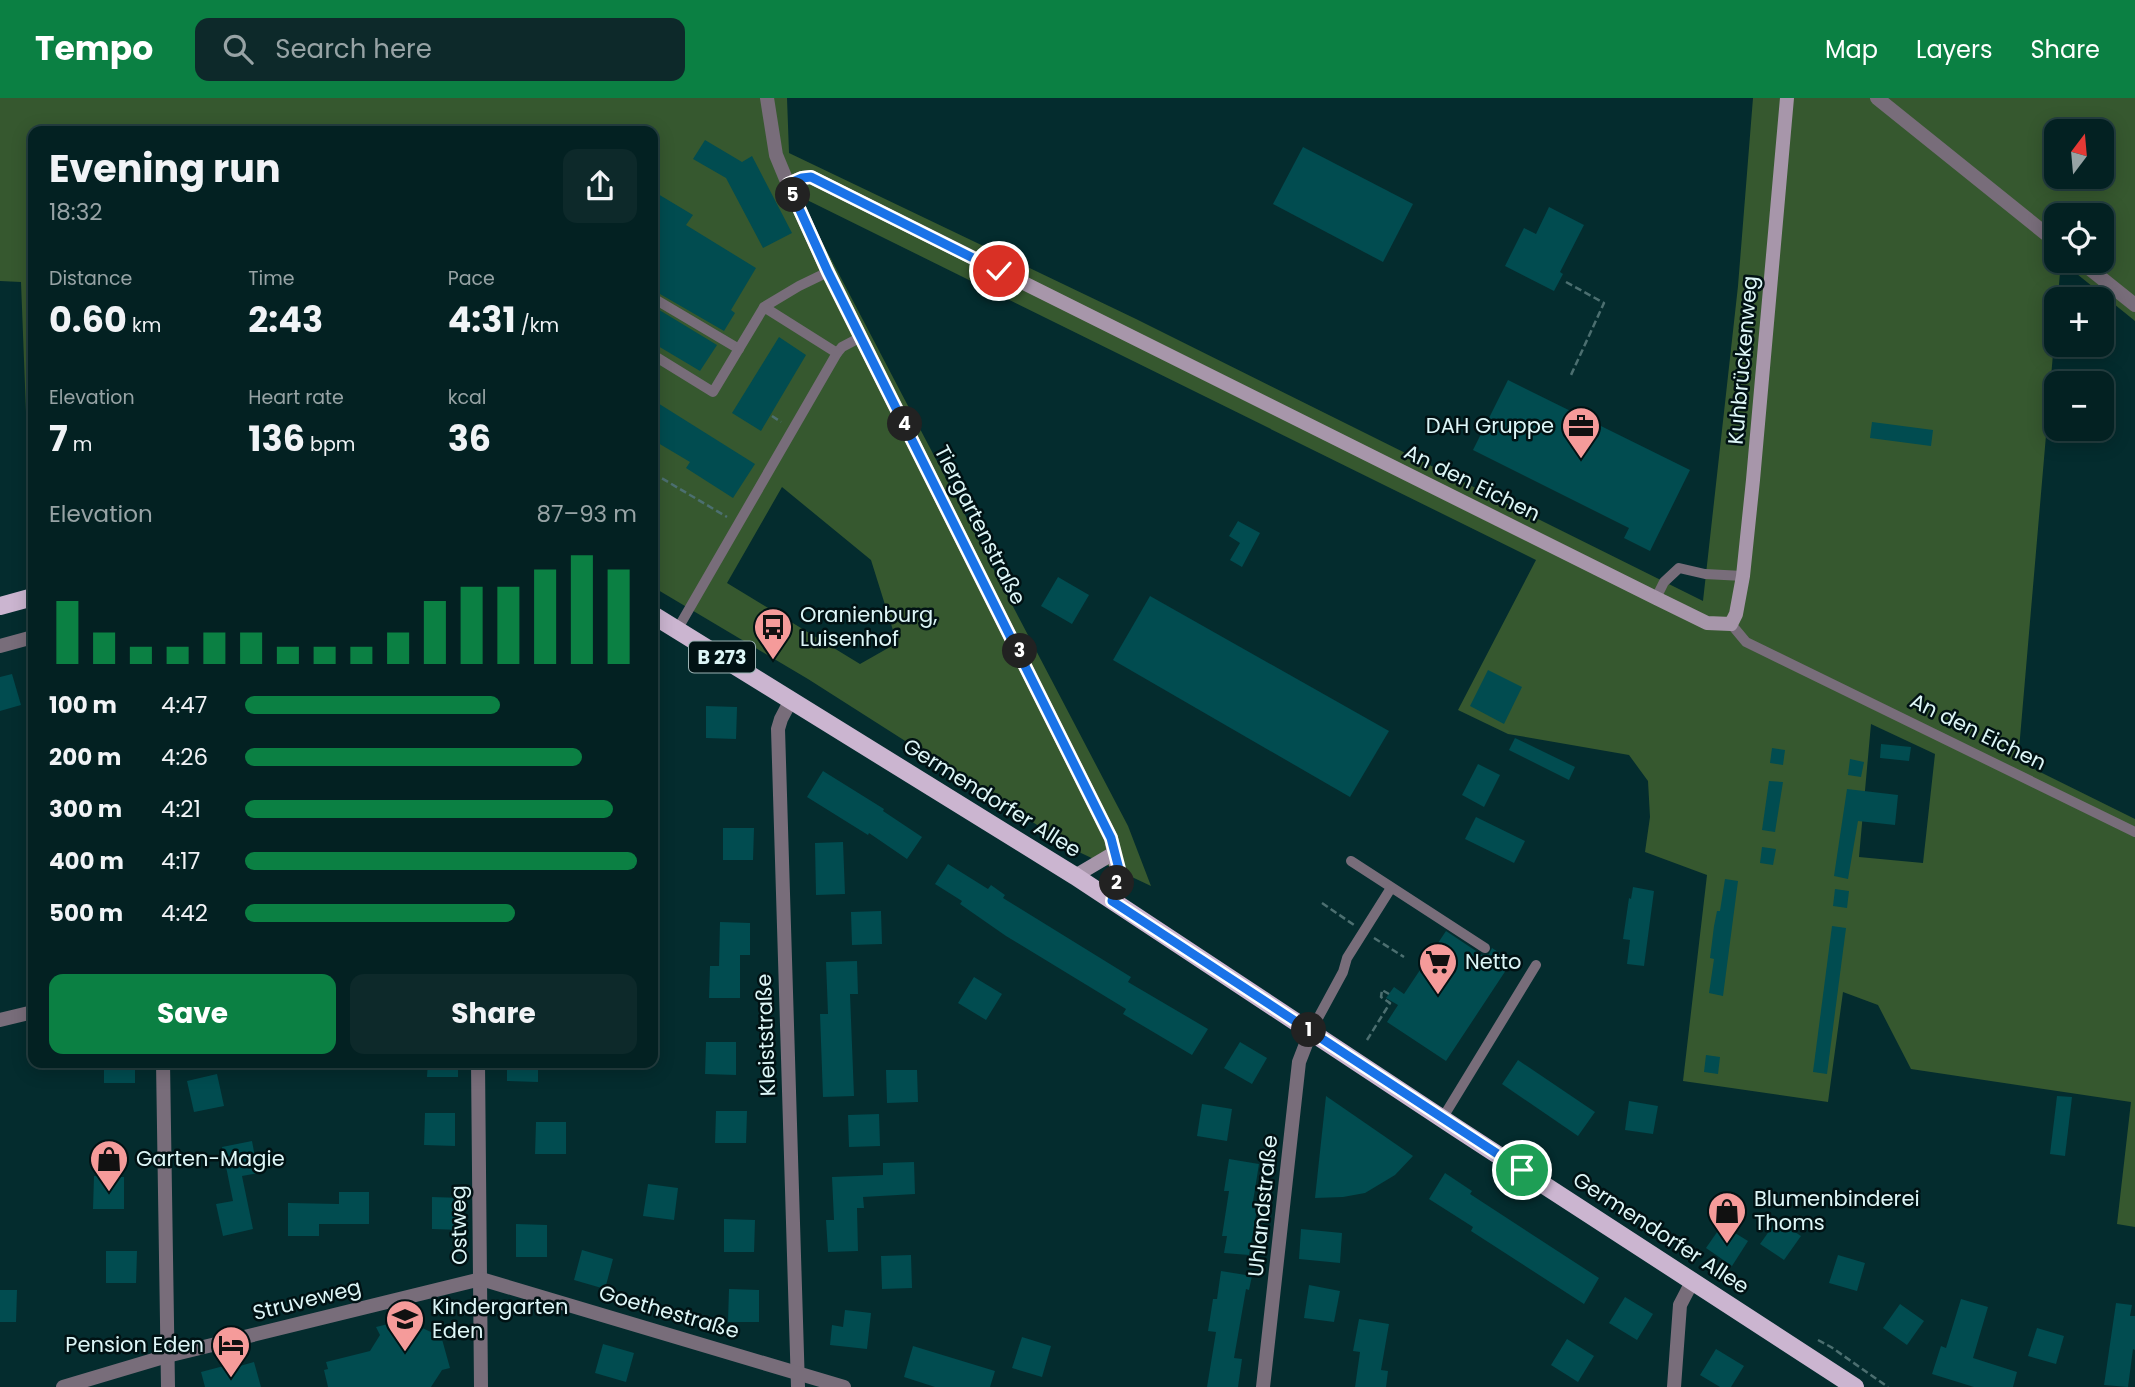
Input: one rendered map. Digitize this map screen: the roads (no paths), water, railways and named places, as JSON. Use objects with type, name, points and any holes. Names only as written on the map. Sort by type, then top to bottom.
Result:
[{"type":"main road","points":[[0,606],[28,598]]},
{"type":"main road","name":"Germendorfer Allee","points":[[658,618],[1075,876],[1855,1387]]},
{"type":"street","name":"Tiergartenstraße","points":[[767,98],[776,155],[828,272],[1111,838],[1119,869],[1112,901]]},
{"type":"street","name":"Kuhbrückenweg","points":[[1731,624],[1736,614],[1743,576],[1769,318],[1787,98]]},
{"type":"street","points":[[1877,98],[2044,232]]},
{"type":"street","name":"An den Eichen","points":[[788,184],[811,177],[1707,623],[1731,624]]},
{"type":"street","points":[[2095,273],[2135,305]]},
{"type":"street","points":[[0,646],[28,638]]},
{"type":"street","name":"Kleiststraße","points":[[791,700],[780,719],[778,729],[798,1380]]},
{"type":"street","points":[[1075,876],[1114,853]]},
{"type":"street","points":[[0,1020],[28,1013]]},
{"type":"street","name":"Uhlandstraße","points":[[1263,1387],[1299,1062],[1311,1031]]},
{"type":"street","points":[[163,1068],[168,1387]]},
{"type":"street","name":"Ostweg","points":[[478,1068],[481,1387]]},
{"type":"street","name":"Goethestraße","points":[[481,1279],[798,1380],[844,1387]]},
{"type":"street","name":"Struveweg","points":[[63,1387],[167,1356],[481,1279]]},
{"type":"street","points":[[1674,1387],[1681,1305],[1693,1280]]},
{"type":"lane","points":[[658,358],[713,392],[764,307],[828,272]]},
{"type":"lane","points":[[658,301],[739,349]]},
{"type":"lane","points":[[764,307],[837,354]]},
{"type":"lane","points":[[677,630],[837,354],[842,347],[861,337]]},
{"type":"lane","points":[[1656,598],[1664,582],[1679,568],[1743,576]]},
{"type":"lane","name":"An den Eichen","points":[[1731,624],[1746,642],[2135,832]]},
{"type":"lane","points":[[1350,861],[1485,947]]},
{"type":"lane","points":[[1311,1031],[1343,972],[1347,958],[1391,888]]},
{"type":"lane","points":[[1443,1119],[1536,965]]},
{"type":"place","name":"DAH Gruppe","points":[[1581,460]]},
{"type":"place","name":"Oranienburg, Luisenhof","points":[[773,661]]},
{"type":"place","name":"Netto","points":[[1438,996]]},
{"type":"place","name":"Garten-Magie","points":[[109,1193]]},
{"type":"place","name":"Blumenbinderei Thoms","points":[[1727,1245]]},
{"type":"place","name":"Kindergarten Eden","points":[[405,1353]]},
{"type":"place","name":"Pension Eden","points":[[231,1379]]}]
